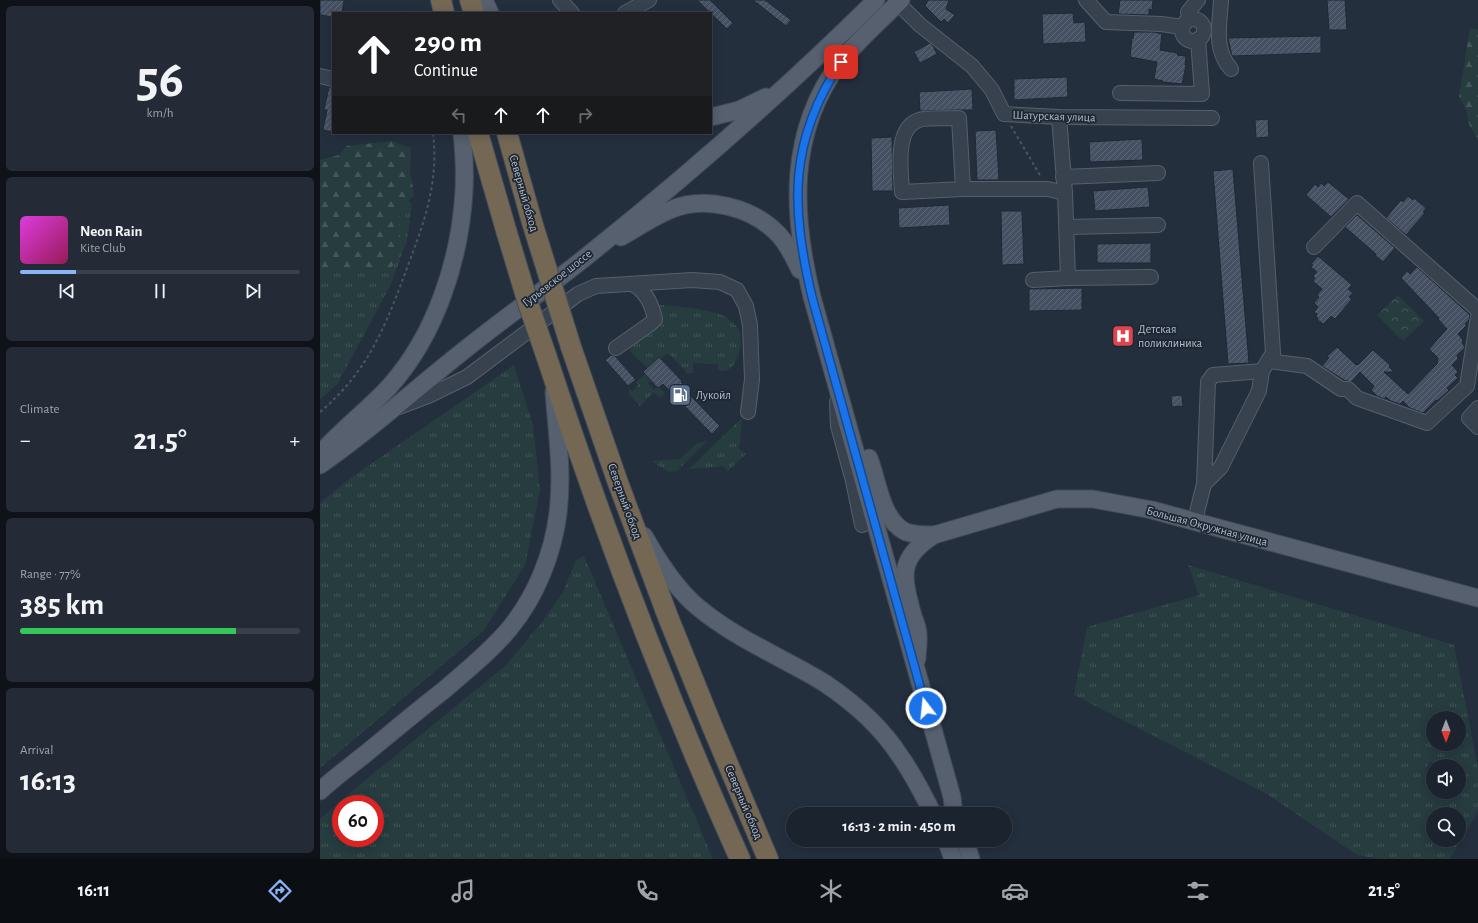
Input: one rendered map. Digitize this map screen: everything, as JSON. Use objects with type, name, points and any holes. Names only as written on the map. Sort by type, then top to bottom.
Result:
[{"type":"highway","points":[[441,0],[444,12]]},
{"type":"highway","points":[[470,0],[474,12]]},
{"type":"highway","points":[[478,134],[529,306],[588,478],[638,616],[740,859]]},
{"type":"highway","name":"Северный обход","points":[[507,134],[532,222],[571,347],[617,480],[712,726],[768,859]]},
{"type":"main road","points":[[484,0],[490,12]]},
{"type":"main road","points":[[712,117],[739,110],[765,98],[788,84],[876,0]]},
{"type":"main road","points":[[896,5],[855,44],[825,87],[808,126],[801,156],[797,200],[804,259],[811,292],[916,671],[956,807]]},
{"type":"main road","name":"Гурьевское шоссе","points":[[320,465],[348,446],[462,352],[586,256],[718,146],[788,84]]},
{"type":"main road","points":[[320,454],[389,387],[412,356],[430,324],[448,278],[459,236],[464,189],[462,134]]},
{"type":"main road","points":[[586,256],[670,210],[687,205],[710,203],[749,213],[770,226],[791,251],[811,292]]},
{"type":"main road","points":[[320,791],[461,676],[491,649],[510,628],[531,597],[547,560],[554,537],[558,513],[560,466],[552,374]]},
{"type":"main road","points":[[850,431],[869,459],[884,505],[892,520],[905,531],[913,534],[934,535]]},
{"type":"main road","points":[[617,480],[636,522],[648,543],[671,577],[692,601],[724,626],[827,684],[864,715],[883,734],[900,755],[929,807]]},
{"type":"main road","name":"Большая Окружная улица","points":[[934,535],[1057,499],[1093,499],[1152,510],[1478,598]]},
{"type":"main road","points":[[916,671],[918,634],[904,573],[911,556],[923,542],[934,535]]},
{"type":"main road","points":[[952,796],[953,807]]},
{"type":"main road","points":[[949,847],[953,859]]},
{"type":"main road","points":[[957,847],[958,859]]},
{"type":"main road","points":[[967,847],[971,859]]},
{"type":"street","points":[[560,0],[571,12]]},
{"type":"street","points":[[627,12],[649,0]]},
{"type":"street","points":[[1086,0],[1106,22],[1161,24],[1187,23],[1197,20],[1204,28],[1203,34],[1198,39],[1202,94],[1120,93]]},
{"type":"street","points":[[1187,23],[1188,12],[1198,0]]},
{"type":"street","points":[[1221,0],[1220,48],[1222,56],[1231,69]]},
{"type":"street","name":"Шатурская улица","points":[[896,5],[972,66],[992,90],[1004,114],[1059,117],[1212,118]]},
{"type":"street","points":[[320,76],[332,79]]},
{"type":"street","points":[[1059,117],[1067,226],[1068,278]]},
{"type":"street","points":[[963,189],[959,118],[919,120],[906,129],[901,145],[902,192],[963,189],[1048,189],[1065,192]]},
{"type":"street","points":[[1204,484],[1221,467],[1259,391],[1265,366],[1273,353],[1261,163]]},
{"type":"street","points":[[1063,177],[1158,173]]},
{"type":"street","points":[[1314,247],[1357,203],[1478,310]]},
{"type":"street","points":[[1067,226],[1158,225]]},
{"type":"street","points":[[1033,280],[1151,277]]},
{"type":"street","points":[[391,410],[428,396],[467,377],[578,294],[596,286],[692,280],[720,282],[737,290],[746,306],[750,325],[752,379],[748,412]]},
{"type":"street","points":[[616,348],[650,324],[655,318],[653,308],[648,299],[638,287],[632,284]]},
{"type":"street","points":[[1196,523],[1197,512],[1204,484],[1208,382],[1213,374],[1265,366],[1307,366],[1340,389],[1348,389],[1357,398],[1427,423],[1467,386],[1478,317]]},
{"type":"street","points":[[837,386],[838,426],[853,481],[862,524]]},
{"type":"street","points":[[1478,408],[1469,418],[1478,427]]},
{"type":"path","points":[[1004,114],[1048,189]]},
{"type":"path","points":[[320,412],[340,393],[365,362],[382,332],[394,304],[428,210],[434,180],[433,134]]},
{"type":"green space","points":[[1470,28],[1478,30],[1478,140],[1469,124],[1466,110],[1459,97]]},
{"type":"green space","points":[[392,141],[411,148],[410,171],[414,195],[399,213],[401,255],[390,269],[320,271],[320,160],[339,155],[347,146]]},
{"type":"green space","points":[[412,180],[407,200],[412,204],[407,241],[391,284],[338,383],[320,400],[320,209]]},
{"type":"green space","points":[[1398,295],[1424,321],[1403,341],[1377,315]]},
{"type":"green space","points":[[651,304],[699,309],[726,317],[738,328],[741,336],[738,358],[734,364],[730,369],[724,371],[718,370],[718,364],[693,363],[693,373],[686,373],[685,370],[668,353],[649,370],[631,352],[630,348],[632,342],[647,329]]},
{"type":"green space","points":[[514,365],[533,425],[540,490],[525,565],[484,630],[320,768],[320,503],[352,477]]},
{"type":"green space","points":[[646,374],[651,380],[648,383],[654,390],[658,387],[665,393],[660,398],[654,392],[640,406],[629,394],[628,390],[629,389],[632,391],[638,385],[636,382]]},
{"type":"green space","points":[[742,418],[740,443],[738,448],[746,454],[728,471],[722,465],[719,467],[689,469]]},
{"type":"green space","points":[[707,441],[677,471],[668,472],[652,461],[680,459],[697,443]]},
{"type":"green space","points":[[584,556],[713,859],[320,859],[320,819],[332,808],[332,847],[384,847],[384,795],[347,795],[505,666],[543,621],[563,592],[576,560]]},
{"type":"green space","points":[[1188,565],[1454,645],[1478,768],[1478,811],[1466,832],[1466,807],[1426,807],[1426,847],[1457,847],[1450,859],[1380,859],[1357,855],[1267,794],[1074,695],[1087,627],[1199,595]]},
{"type":"building","points":[[320,0],[344,0],[342,12],[332,12],[332,17],[320,15]]},
{"type":"building","points":[[697,0],[710,0],[733,23],[727,29],[712,14],[712,12],[709,12]]},
{"type":"building","points":[[753,0],[765,0],[791,20],[786,26]]},
{"type":"building","points":[[928,0],[949,0],[946,9],[955,15],[948,23],[944,19],[941,22],[925,6]]},
{"type":"building","points":[[1120,0],[1153,0],[1152,10],[1149,9],[1149,15],[1118,14]]},
{"type":"building","points":[[1327,0],[1345,0],[1347,30],[1329,30]]},
{"type":"building","points":[[1073,13],[1074,23],[1085,22],[1086,42],[1043,44],[1042,14]]},
{"type":"building","points":[[1134,32],[1154,32],[1162,34],[1160,50],[1186,56],[1186,65],[1182,84],[1163,82],[1154,79],[1157,62],[1130,57]]},
{"type":"building","points":[[1321,36],[1321,53],[1232,56],[1228,38]]},
{"type":"building","points":[[930,43],[937,54],[920,63],[914,52]]},
{"type":"building","points":[[1067,77],[1068,97],[1014,100],[1014,79]]},
{"type":"building","points":[[329,87],[332,87],[332,132],[323,130],[327,110],[324,110]]},
{"type":"building","points":[[972,89],[973,110],[920,111],[919,92]]},
{"type":"building","points":[[1268,119],[1269,137],[1256,138],[1255,120]]},
{"type":"building","points":[[996,130],[999,180],[977,180],[975,131]]},
{"type":"building","points":[[892,137],[893,191],[872,191],[871,138]]},
{"type":"building","points":[[1142,139],[1143,160],[1090,162],[1089,142]]},
{"type":"building","points":[[1233,169],[1249,363],[1228,364],[1213,171]]},
{"type":"building","points":[[1328,182],[1349,199],[1331,217],[1306,195],[1315,184],[1318,187],[1321,183],[1324,186]]},
{"type":"building","points":[[1148,187],[1150,207],[1095,211],[1093,191]]},
{"type":"building","points":[[1408,196],[1413,200],[1414,198],[1426,208],[1423,212],[1425,213],[1406,235],[1386,218],[1401,200],[1403,202]]},
{"type":"building","points":[[949,205],[950,225],[899,228],[898,208]]},
{"type":"building","points":[[1001,211],[1022,211],[1024,264],[1002,265]]},
{"type":"building","points":[[1357,215],[1395,248],[1383,262],[1345,227]]},
{"type":"building","points":[[1151,243],[1151,263],[1097,263],[1097,244]]},
{"type":"building","points":[[1318,256],[1352,285],[1348,289],[1353,293],[1349,297],[1352,299],[1335,319],[1331,316],[1323,324],[1317,319],[1317,314],[1314,312],[1318,307],[1314,303],[1319,297],[1317,295],[1322,289],[1313,281],[1315,278],[1313,276],[1317,272],[1311,267],[1313,265],[1311,264]]},
{"type":"building","points":[[1417,267],[1470,315],[1469,320],[1465,324],[1467,325],[1458,334],[1463,340],[1462,342],[1465,348],[1457,355],[1458,359],[1452,365],[1458,372],[1455,375],[1458,378],[1447,388],[1449,390],[1423,413],[1410,408],[1403,401],[1400,404],[1391,401],[1386,397],[1384,399],[1377,396],[1371,390],[1374,386],[1360,372],[1351,382],[1344,380],[1322,366],[1329,358],[1327,356],[1337,347],[1356,365],[1358,365],[1373,350],[1390,365],[1389,367],[1394,372],[1384,372],[1408,394],[1438,363],[1438,358],[1429,349],[1447,329],[1438,319],[1439,318],[1401,278],[1407,271],[1410,274]]},
{"type":"building","points":[[1082,288],[1082,310],[1029,311],[1029,289]]},
{"type":"building","name":"Детская поликлиника","points":[[1114,325],[1132,325],[1132,346],[1114,346]]},
{"type":"building","points":[[611,355],[615,356],[636,380],[628,386],[605,360]]},
{"type":"building","points":[[659,357],[682,381],[681,382],[689,390],[687,392],[720,426],[712,434],[663,384],[658,388],[643,372]]},
{"type":"building","points":[[1182,395],[1183,406],[1172,407],[1171,396]]},
{"type":"place","name":"Детская поликлиника","points":[[1123,336]]},
{"type":"place","name":"Лукойл","points":[[680,395]]},
{"type":"route","points":[[841,62],[828,81],[808,126],[801,156],[798,181],[798,220],[812,297],[926,708]]}]
